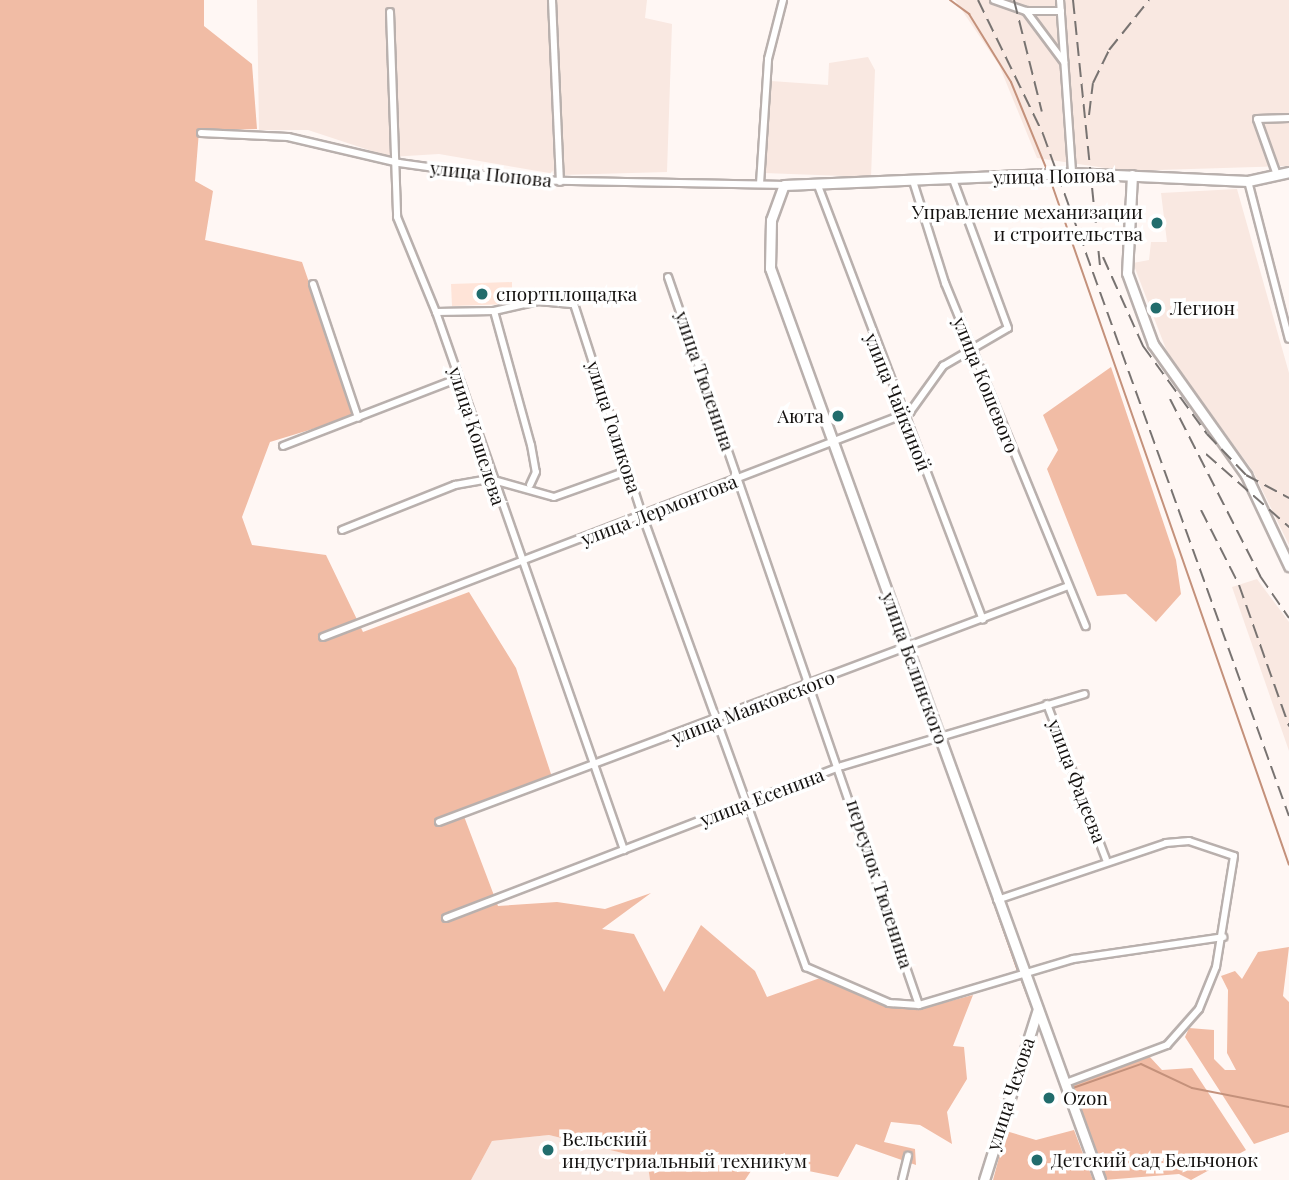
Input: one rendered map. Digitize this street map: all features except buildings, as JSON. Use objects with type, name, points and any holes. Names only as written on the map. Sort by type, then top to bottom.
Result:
[{"type":"street","points":[[552,0],[559,182]]},
{"type":"street","points":[[760,184],[768,59],[783,0]]},
{"type":"street","points":[[994,0],[1026,11],[1061,11]]},
{"type":"street","points":[[1060,0],[1072,173]]},
{"type":"street","points":[[1026,11],[1065,64]]},
{"type":"street","name":"улица Кошелева","points":[[390,12],[399,163],[397,217],[436,312],[519,563],[624,850]]},
{"type":"street","points":[[1277,175],[1256,119],[1289,118]]},
{"type":"street","name":"улица Попова","points":[[201,133],[288,136],[399,163],[559,182],[784,185]]},
{"type":"street","name":"улица Попова","points":[[817,183],[1072,173],[1248,181],[1289,172]]},
{"type":"street","points":[[1132,175],[1127,273],[1153,344],[1246,475],[1289,566]]},
{"type":"street","name":"улица Лермонтова","points":[[323,637],[643,517],[900,413],[921,402],[943,366],[1008,328],[953,179]]},
{"type":"street","name":"улица Кошевого","points":[[913,181],[927,237],[1066,587],[1086,626]]},
{"type":"street","points":[[1248,181],[1289,339]]},
{"type":"street","points":[[784,185],[817,183]]},
{"type":"street","name":"улица Чайкиной","points":[[817,183],[900,413],[983,620]]},
{"type":"street","name":"улица Белинского","points":[[784,185],[771,219],[770,268],[1100,1180]]},
{"type":"street","name":"улица Тюленина","points":[[668,277],[812,684]]},
{"type":"street","points":[[313,284],[358,418]]},
{"type":"street","name":"улица Голикова","points":[[436,312],[494,311],[538,301],[573,304],[643,517],[719,719],[806,967],[889,1003],[919,1005]]},
{"type":"street","points":[[494,311],[531,445],[536,472],[530,485]]},
{"type":"street","points":[[282,446],[457,379]]},
{"type":"street","points":[[342,530],[416,497],[490,479],[530,485],[554,497],[627,471]]},
{"type":"street","name":"улица Маяковского","points":[[439,822],[596,768],[719,719],[909,650],[1066,587]]},
{"type":"street","name":"переулок Тюленина","points":[[812,684],[842,766],[919,1005]]},
{"type":"street","name":"улица Есенина","points":[[446,918],[842,766],[1085,694]]},
{"type":"street","name":"улица Фадеева","points":[[1047,704],[1106,859]]},
{"type":"street","points":[[997,900],[1106,859],[1180,840],[1234,856],[1223,937],[1199,1009],[1167,1045],[1066,1083]]},
{"type":"street","points":[[919,1005],[1073,959],[1223,937]]},
{"type":"street","name":"улица Чехова","points":[[984,1180],[1038,1009]]},
{"type":"street","points":[[902,1180],[908,1156]]},
{"type":"shaded area","points":[[0,0],[204,0],[204,26],[252,64],[257,129],[199,131],[195,181],[213,191],[205,240],[302,262],[355,416],[270,442],[242,517],[252,545],[326,555],[363,632],[469,592],[516,668],[552,777],[462,811],[498,906],[557,902],[605,909],[651,893],[602,929],[634,934],[664,992],[701,925],[755,971],[767,997],[820,978],[888,1006],[920,1009],[973,995],[953,1046],[964,1047],[967,1079],[947,1112],[952,1144],[920,1125],[891,1122],[884,1142],[915,1149],[916,1165],[856,1144],[838,1177],[789,1167],[751,1171],[745,1180],[650,1180],[647,1159],[549,1135],[492,1141],[471,1180],[0,1180]]},
{"type":"shaded area","points":[[257,0],[647,0],[645,18],[672,24],[667,172],[561,175],[439,154],[390,157],[308,130],[259,130]]},
{"type":"shaded area","points":[[955,0],[1289,0],[1289,166],[1126,171],[1037,158],[999,65]]},
{"type":"shaded area","points":[[868,57],[875,70],[871,177],[764,173],[771,81],[828,85],[829,63]]},
{"type":"shaded area","points":[[1237,189],[1289,373],[1289,545],[1253,471],[1169,357],[1133,263],[1149,260],[1151,242],[1167,242],[1161,193]]},
{"type":"shaded area","name":"спортплощадка","points":[[512,282],[512,304],[452,306],[451,284]]},
{"type":"shaded area","points":[[1111,367],[1176,560],[1181,594],[1156,622],[1126,594],[1097,596],[1047,469],[1058,450],[1043,415]]},
{"type":"shaded area","points":[[1257,579],[1289,622],[1289,751],[1232,587]]},
{"type":"shaded area","points":[[1289,947],[1283,996],[1289,1002],[1289,1132],[1254,1144],[1185,1037],[1189,1028],[1214,1030],[1214,1059],[1225,1070],[1236,1070],[1227,1053],[1228,990],[1221,976],[1235,971],[1242,979],[1258,952]]},
{"type":"shaded area","points":[[1149,1056],[1162,1070],[1192,1068],[1246,1150],[1191,1180],[1179,1174],[1104,1180],[1071,1086]]},
{"type":"shaded area","name":"Детский сад Бельчонок","points":[[1074,1130],[1093,1180],[993,1180],[1006,1131],[1036,1140]]},
{"type":"shaded area","name":"Вельский индустриальный техникум","points":[[549,1135],[648,1159],[650,1180],[471,1180],[492,1141]]},
{"type":"waterway","points":[[950,0],[969,14],[1011,82],[1047,170]]},
{"type":"waterway","points":[[1050,179],[1289,865]]},
{"type":"waterway","points":[[950,778],[1018,971]]},
{"type":"waterway","points":[[1020,976],[1033,1010]]},
{"type":"waterway","points":[[1070,1089],[1141,1064],[1192,1088],[1289,1107]]},
{"type":"railway","points":[[978,0],[1043,134],[1289,816]]},
{"type":"railway","points":[[1014,0],[1042,112]]},
{"type":"railway","points":[[1073,0],[1100,268]]},
{"type":"railway","points":[[1089,115],[1093,83],[1109,50],[1149,0]]},
{"type":"railway","points":[[1103,257],[1143,346],[1207,434],[1246,475],[1289,498]]},
{"type":"railway","points":[[1170,399],[1260,576],[1289,618]]},
{"type":"railway","points":[[1206,454],[1289,527]]},
{"type":"railway","points":[[1201,510],[1239,585],[1289,726]]},
{"type":"place","name":"Управление механизации и строительства","points":[[1157,223]]},
{"type":"place","name":"спортплощадка","points":[[482,294]]},
{"type":"place","name":"Легион","points":[[1156,308]]},
{"type":"place","name":"Аюта","points":[[838,416]]},
{"type":"place","name":"Ozon","points":[[1049,1098]]},
{"type":"place","name":"Вельский индустриальный техникум","points":[[548,1150]]},
{"type":"place","name":"Детский сад Бельчонок","points":[[1037,1160]]}]
